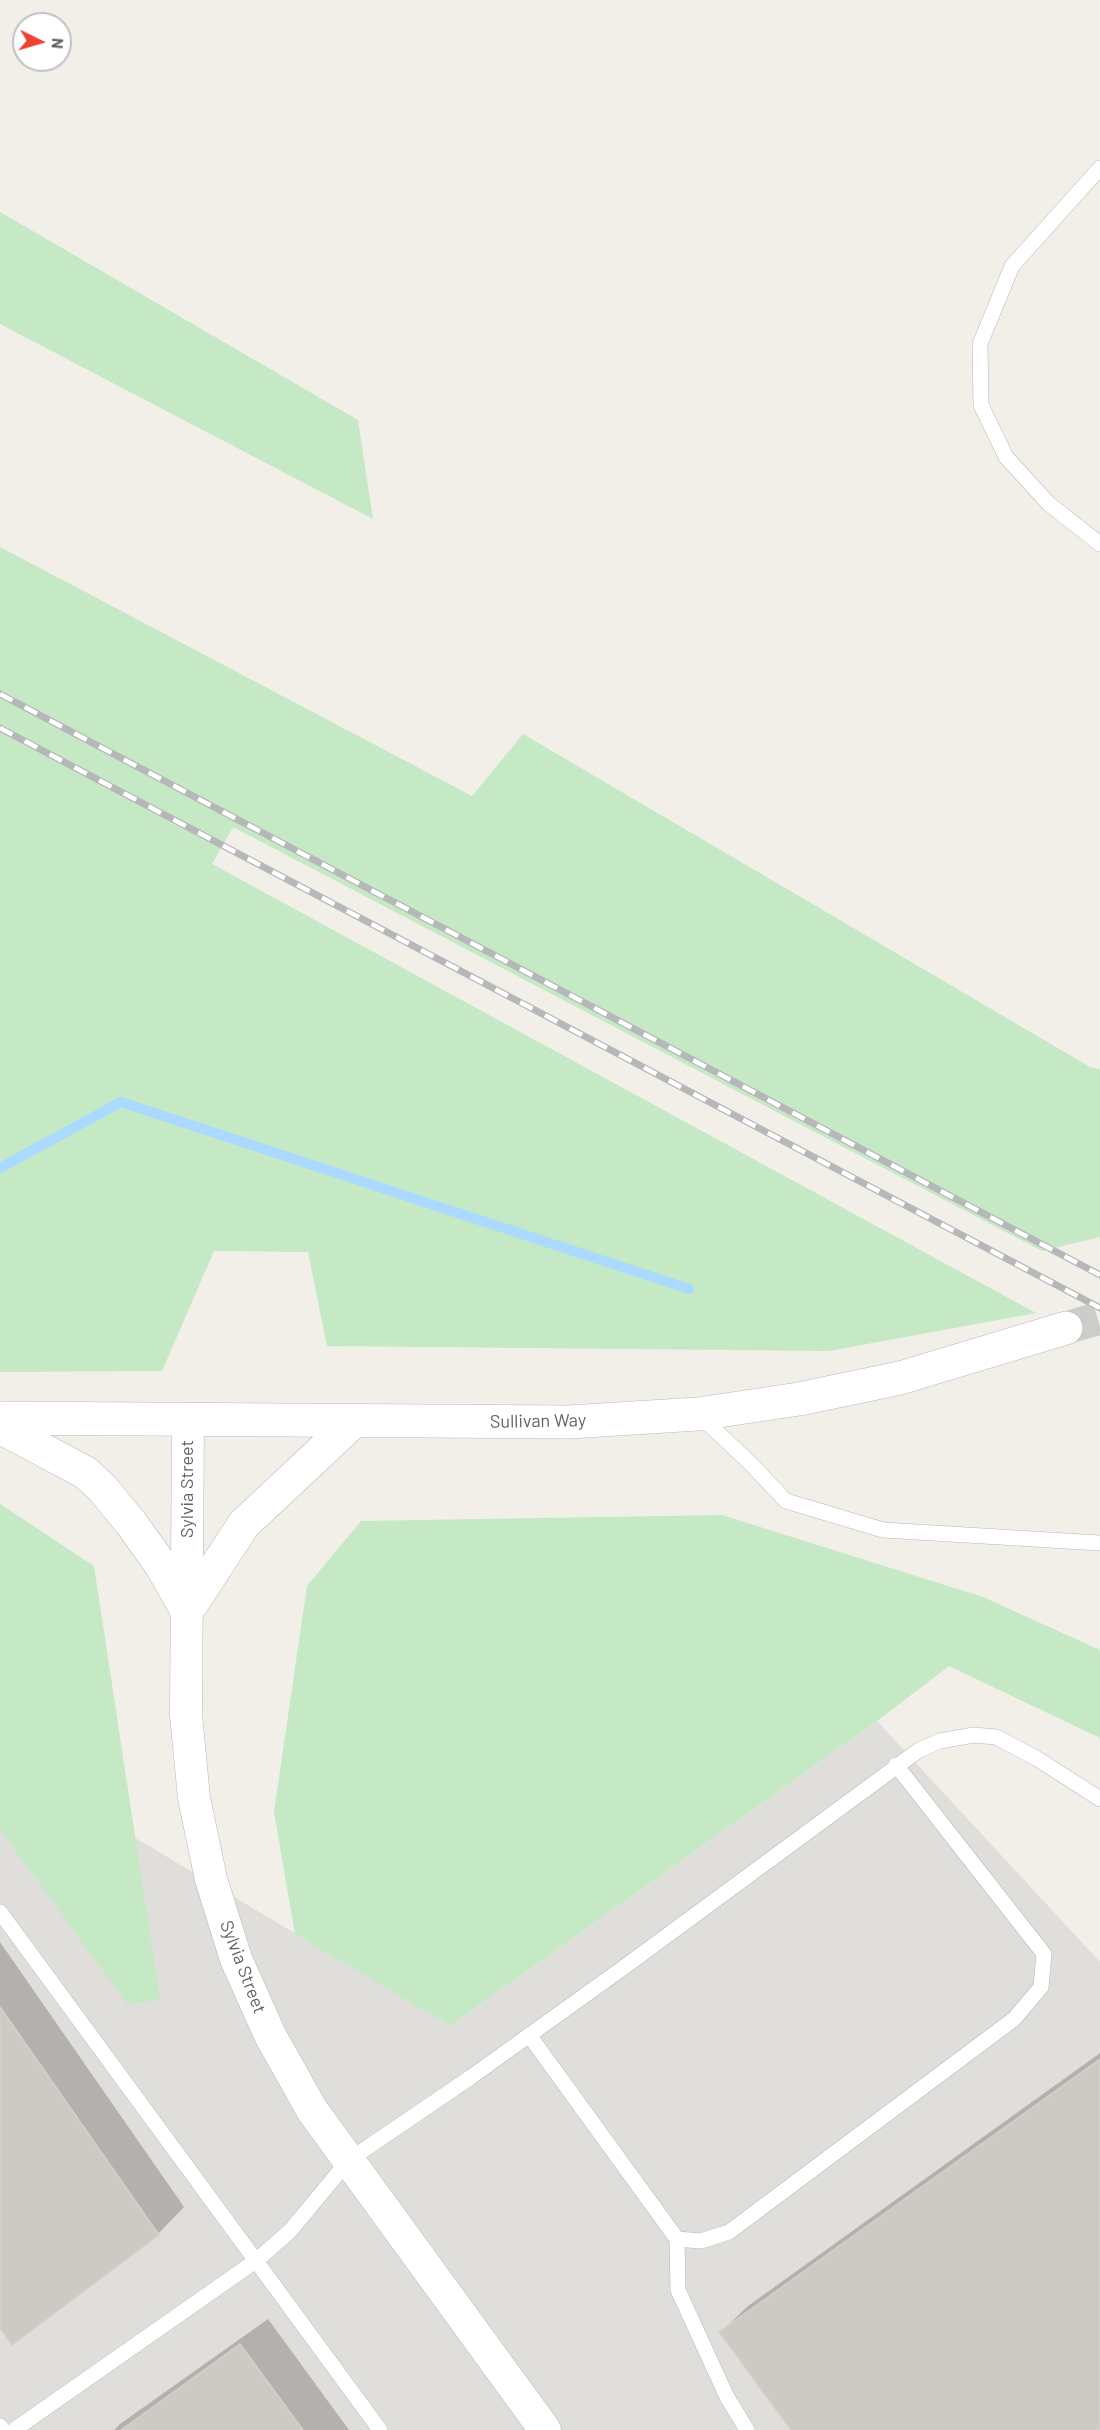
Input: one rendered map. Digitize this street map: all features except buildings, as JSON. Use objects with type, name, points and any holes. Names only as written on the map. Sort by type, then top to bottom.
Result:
[{"type":"main road","name":"Sullivan Way","points":[[0,1418],[569,1422],[698,1414],[799,1399],[900,1378],[1066,1328]]},
{"type":"main road","points":[[0,1427],[86,1473],[102,1488],[161,1565],[186,1611],[244,1524],[354,1421]]},
{"type":"street","name":"Sylvia Street","points":[[188,1420],[186,1714],[194,1798],[212,1879],[236,1959],[270,2035],[312,2110],[545,2430]]},
{"type":"lane","points":[[1100,168],[1012,266],[980,344],[981,405],[1006,457],[1049,504],[1100,544]]},
{"type":"lane","points":[[698,1414],[786,1501],[883,1530],[1100,1543]]},
{"type":"lane","points":[[14,2430],[257,2260],[290,2230],[349,2160],[529,2035],[919,1750],[940,1741],[974,1736],[996,1737],[1036,1758],[1100,1799]]},
{"type":"lane","points":[[677,2239],[701,2241],[729,2232],[1014,2019],[1041,1987],[1044,1954],[896,1765]]},
{"type":"lane","points":[[0,1912],[380,2430]]},
{"type":"lane","points":[[529,2035],[677,2239],[678,2290],[727,2397],[747,2430]]},
{"type":"lane","points":[[0,2426],[3,2430]]},
{"type":"shaded area","points":[[877,1721],[1100,1962],[1100,2430],[0,2430],[0,1757],[450,2026]]},
{"type":"green space","points":[[0,212],[358,420],[373,519],[0,324]]},
{"type":"green space","points":[[0,547],[472,796],[523,734],[1090,1067],[1100,1069],[1100,1237],[1042,1251],[233,827],[212,864],[1036,1313],[829,1351],[327,1346],[308,1252],[214,1251],[162,1371],[0,1372]]},
{"type":"green space","points":[[0,1504],[94,1566],[160,2000],[127,2004],[0,1829]]},
{"type":"green space","points":[[722,1515],[983,1597],[1100,1650],[1100,1738],[949,1666],[877,1721],[450,2026],[295,1934],[274,1812],[307,1586],[361,1521]]},
{"type":"waterway","points":[[0,1168],[121,1102],[689,1289]]},
{"type":"tunnel","points":[[1066,1328],[1100,1318]]},
{"type":"railway","points":[[0,694],[1100,1275]]},
{"type":"railway","points":[[0,728],[1100,1308]]}]
